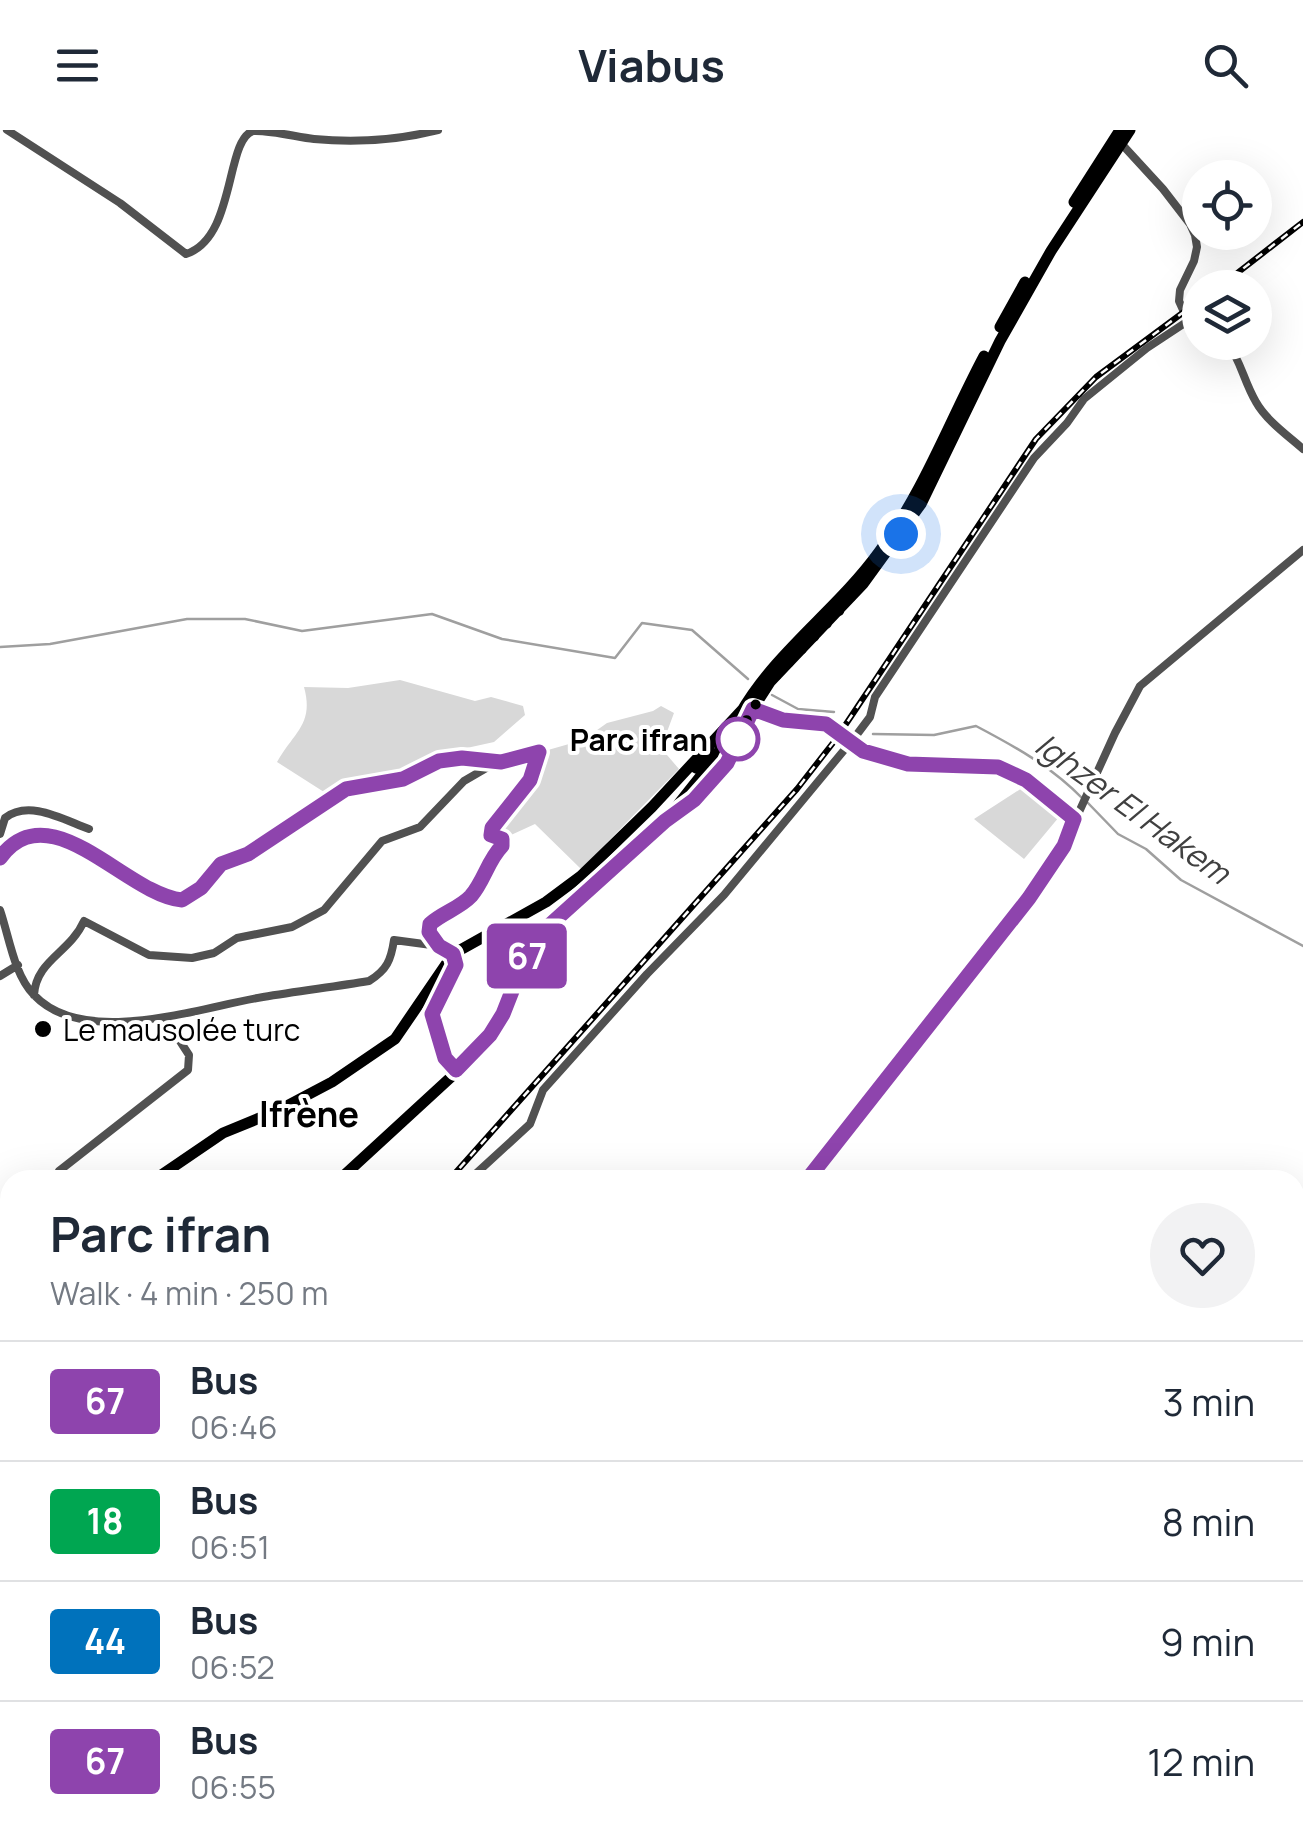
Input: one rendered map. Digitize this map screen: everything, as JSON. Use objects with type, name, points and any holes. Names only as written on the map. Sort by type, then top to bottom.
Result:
[{"type":"main road","points":[[350,1170],[490,1035],[503,1014],[525,958],[542,932],[665,821],[721,759],[766,680],[841,598],[899,524],[922,486],[997,331],[1053,234],[1119,137],[1130,130]]},
{"type":"main road","points":[[169,1170],[223,1133],[332,1082],[395,1039],[453,954],[546,902],[580,876],[751,705]]},
{"type":"main road","points":[[720,740],[721,759]]},
{"type":"main road","points":[[699,758],[721,759]]},
{"type":"main road","points":[[652,807],[698,767],[721,759]]},
{"type":"street","points":[[7,130],[120,203],[186,254],[201,244],[225,208],[241,134],[264,130],[319,139],[375,140],[438,130]]},
{"type":"street","points":[[1119,137],[1190,224],[1197,247],[1189,270]]},
{"type":"street","points":[[479,1170],[530,1124],[543,1090],[724,895],[870,717],[876,698],[1034,458],[1084,399],[1147,348],[1182,328]]},
{"type":"street","points":[[1239,360],[1259,407],[1303,448]]},
{"type":"street","points":[[815,1170],[1029,898],[1064,846],[1140,686],[1303,550]]},
{"type":"street","points":[[751,705],[783,720],[826,724],[863,751],[908,764],[998,767],[1026,780],[1074,819]]},
{"type":"street","points":[[0,858],[26,837],[60,836],[158,894],[182,900],[201,888],[221,864],[248,854],[306,818],[335,794],[403,779],[439,761],[516,760],[539,752],[530,780],[492,828],[491,835],[502,839],[502,846],[479,884],[460,906],[442,913],[430,924],[429,932],[439,946]]},
{"type":"street","points":[[34,995],[38,972],[71,944],[84,921],[148,956],[192,958],[214,953],[237,938],[292,927],[312,918],[324,910],[382,841],[420,827],[464,781],[488,767],[491,760]]},
{"type":"street","points":[[0,834],[5,818],[23,810],[42,812],[88,829]]},
{"type":"street","points":[[0,910],[18,965],[34,995],[48,1006],[82,1020],[165,1018],[263,997],[368,981],[386,967],[394,940],[439,946],[453,954],[454,974],[432,1014],[445,1058],[456,1070]]},
{"type":"street","points":[[0,976],[18,965]]},
{"type":"street","points":[[60,1170],[188,1070],[188,1056],[165,1018]]},
{"type":"shaded area","points":[[400,680],[475,701],[491,697],[523,706],[525,715],[494,742],[435,755],[403,773],[352,779],[324,792],[277,762],[305,719],[304,687],[348,688]]},
{"type":"shaded area","points":[[661,706],[674,713],[661,748],[679,769],[581,869],[535,824],[511,835],[498,824],[517,801],[541,752],[583,740],[607,723]]},
{"type":"shaded area","points":[[1022,788],[1059,817],[1024,859],[974,819]]},
{"type":"waterway","name":"Ighzer El Hakem","points":[[0,647],[50,644],[187,619],[245,619],[302,631],[432,614],[502,639],[615,658],[642,623],[692,630],[748,679]]},
{"type":"waterway","name":"Ighzer El Hakem","points":[[772,695],[798,709],[834,712]]},
{"type":"waterway","name":"Ighzer El Hakem","points":[[873,734],[934,735],[976,726],[1045,767],[1082,798]]},
{"type":"waterway","name":"Ighzer El Hakem","points":[[1088,803],[1118,834],[1146,849],[1181,880],[1303,946]]},
{"type":"railway","points":[[1241,270],[1303,222]]},
{"type":"railway","points":[[458,1170],[797,789],[836,739],[1036,439],[1096,377],[1182,313]]},
{"type":"bus line","name":"67","points":[[0,858],[26,837],[60,836],[138,884],[182,900],[201,888],[221,864],[248,854],[346,789],[403,779],[439,761],[462,758],[501,762],[539,752],[530,780],[492,828],[491,835],[502,839],[502,846],[479,884],[460,906],[442,913],[430,924],[429,932],[439,946],[453,954],[456,965],[432,1014],[445,1058],[456,1070],[490,1035],[503,1014],[525,958],[542,932],[665,821],[694,800],[727,763],[753,709],[783,720],[826,724],[863,751],[880,758],[929,767],[988,764],[1014,772],[1074,819],[1064,846],[1029,898],[815,1170]]},
{"type":"place","name":"Parc ifran","points":[[738,739]]},
{"type":"place","name":"Le mausolée turc","points":[[43,1029]]},
{"type":"district","name":"Ifrène","points":[[309,1114]]},
{"type":"route","points":[[738,739],[735,746],[770,682],[842,608],[901,534]]}]
